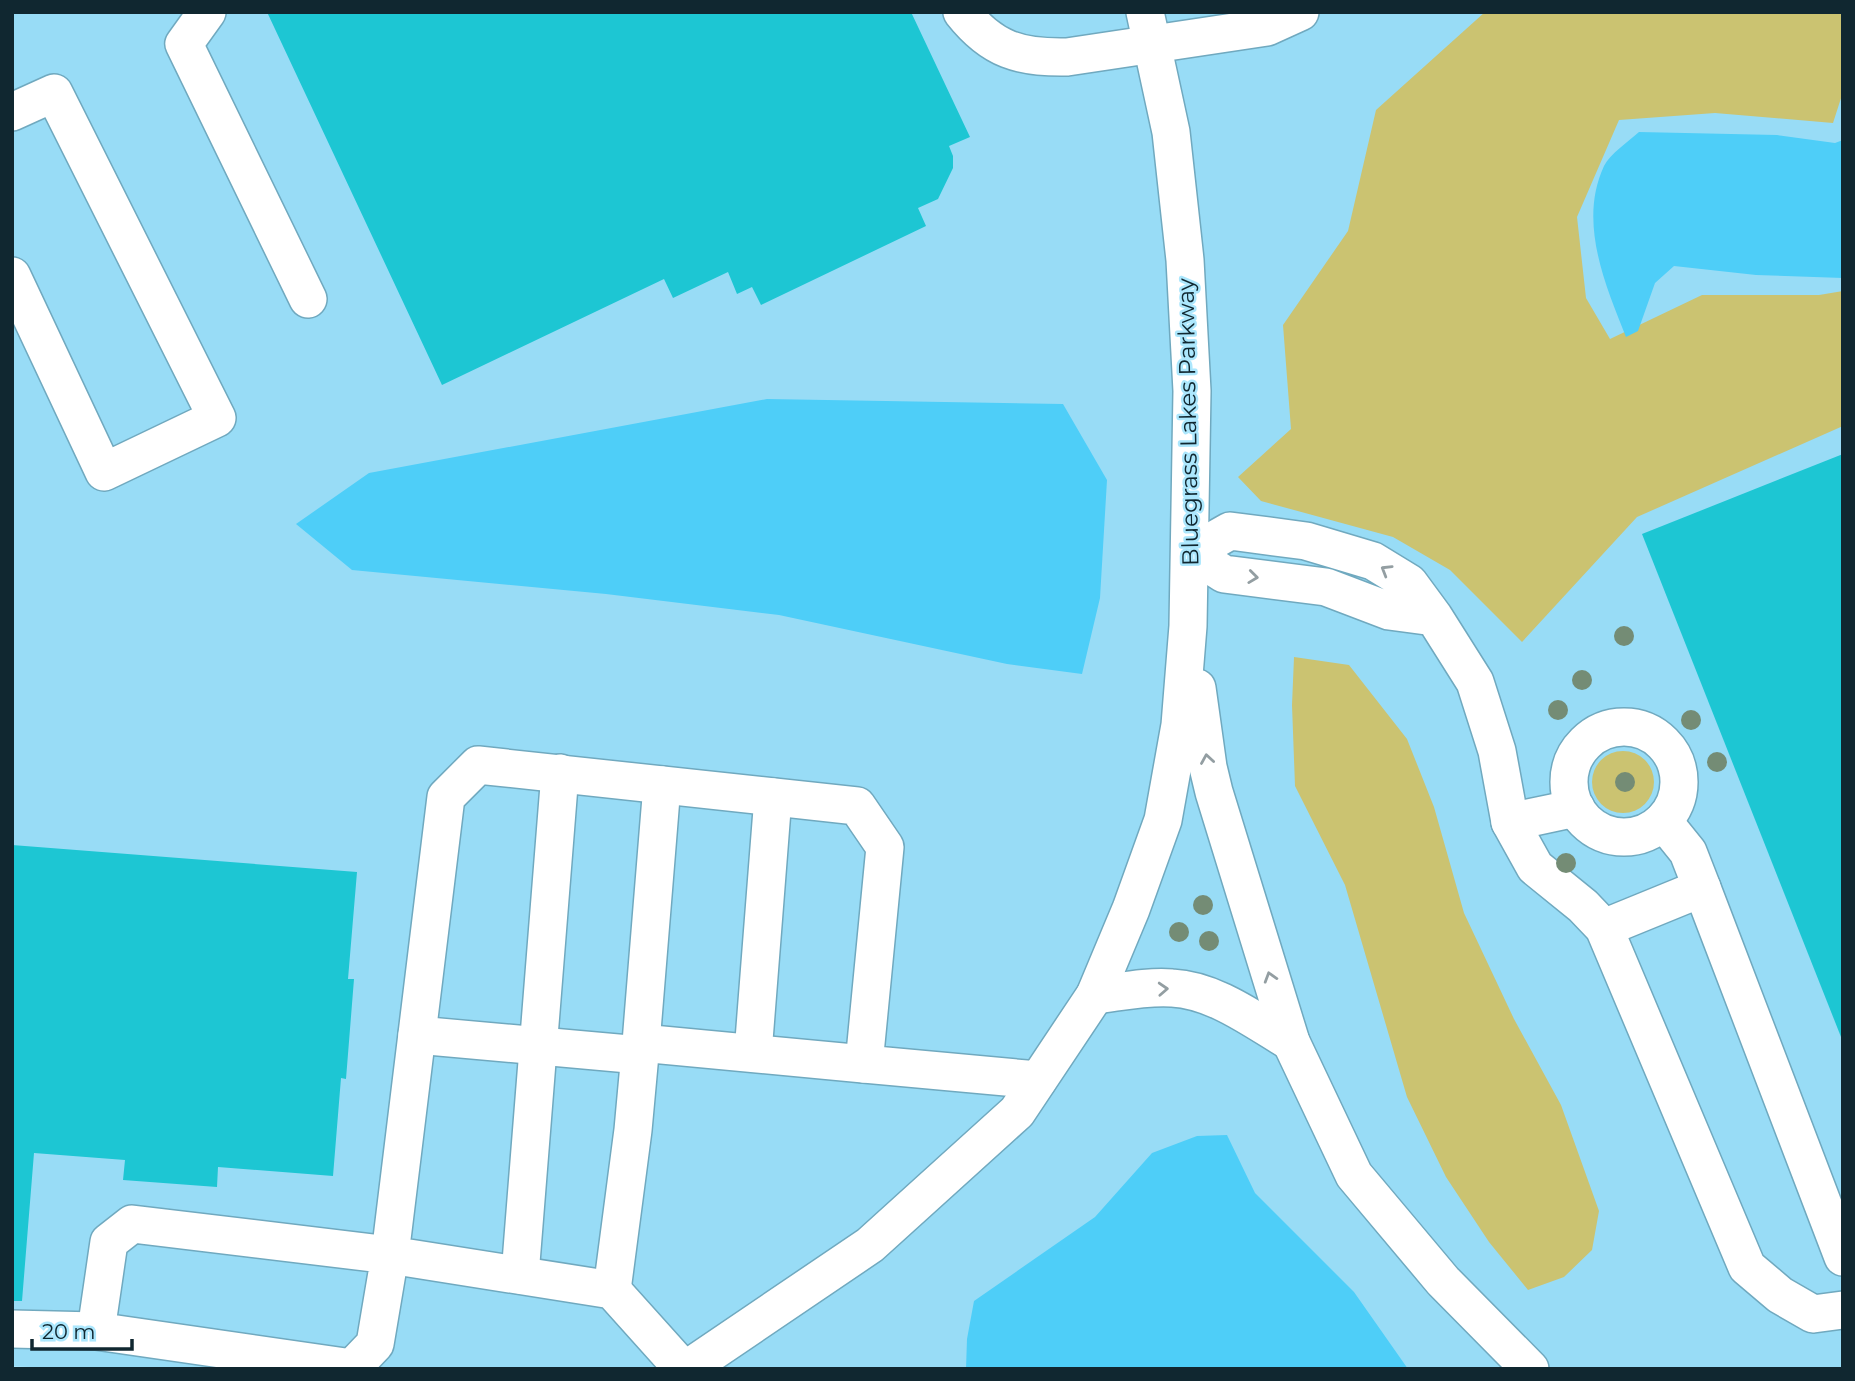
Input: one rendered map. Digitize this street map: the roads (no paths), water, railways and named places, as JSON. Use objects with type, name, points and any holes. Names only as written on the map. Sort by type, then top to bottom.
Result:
[{"type":"street","points":[[207,12],[184,44],[308,299]]},
{"type":"street","points":[[962,12],[979,33],[998,45],[1042,58],[1068,57],[1149,28],[1267,27],[1300,12]]},
{"type":"street","name":"Bluegrass Lakes Parkway","points":[[685,1369],[870,1245],[1017,1112],[1095,995],[1131,909],[1163,821],[1180,725],[1188,626],[1192,391],[1185,260],[1171,132],[1149,28]]},
{"type":"street","points":[[12,112],[54,93],[217,418],[104,472],[12,276]]},
{"type":"street","points":[[1191,553],[1224,574],[1326,587],[1389,611],[1434,617],[1475,682],[1497,751],[1510,822],[1535,867],[1583,906],[1604,928],[1746,1267],[1780,1295],[1813,1314],[1843,1310]]},
{"type":"street","name":"Bluegrass Lakes Parkway","points":[[1188,626],[1208,768],[1291,1042],[1354,1175],[1443,1281],[1530,1369]]},
{"type":"street","points":[[1624,727],[1642,730],[1658,738],[1671,752],[1678,770],[1679,788],[1674,806],[1663,821],[1649,831],[1633,837],[1615,837],[1599,831],[1586,821],[1576,808],[1570,790],[1570,771],[1577,753],[1590,739],[1606,730],[1624,727]]},
{"type":"street","points":[[12,1329],[96,1331],[352,1368],[375,1344],[390,1255],[446,797],[478,765],[858,806],[885,847],[864,1064]]},
{"type":"street","points":[[520,1275],[560,773]]},
{"type":"street","points":[[612,1290],[633,1130],[662,785]]},
{"type":"street","points":[[753,1053],[773,797]]},
{"type":"street","points":[[1510,822],[1576,808]]},
{"type":"street","points":[[1663,821],[1688,852],[1843,1257]]},
{"type":"street","points":[[1604,928],[1702,888]]},
{"type":"street","points":[[1095,995],[1171,988],[1199,993],[1227,1004],[1291,1042]]},
{"type":"street","points":[[417,1035],[538,1046],[753,1053],[1038,1080]]},
{"type":"street","points":[[96,1331],[109,1242],[132,1224],[390,1255],[612,1290],[685,1369]]}]
